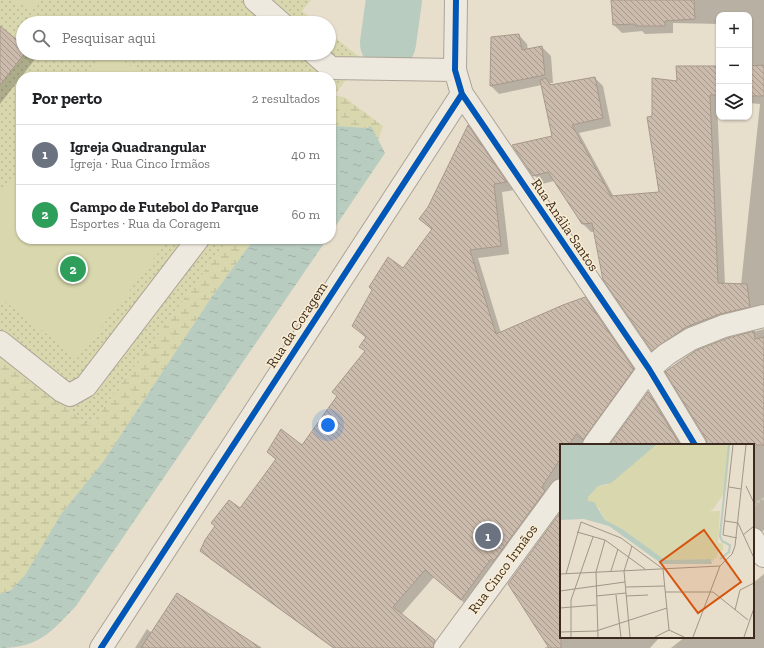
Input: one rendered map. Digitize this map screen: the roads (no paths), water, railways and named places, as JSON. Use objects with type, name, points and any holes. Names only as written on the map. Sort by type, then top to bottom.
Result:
[{"type":"street","points":[[255,0],[273,16]]},
{"type":"street","points":[[456,0],[455,70],[462,94]]},
{"type":"street","points":[[319,60],[326,72]]},
{"type":"street","points":[[336,73],[455,70]]},
{"type":"street","name":"Rua Anália Santos","points":[[462,94],[649,369],[694,444]]},
{"type":"street","name":"Rua da Coragem","points":[[101,648],[462,94]]},
{"type":"street","points":[[0,342],[62,391],[70,395],[78,392],[86,386],[194,244]]},
{"type":"street","points":[[595,444],[649,369],[667,354],[691,339],[724,326],[764,316]]},
{"type":"street","name":"Rua Cinco Irmãos","points":[[445,648],[560,491]]},
{"type":"street","points":[[754,541],[764,556]]},
{"type":"water","points":[[336,126],[367,128],[371,126],[385,153],[336,226]]},
{"type":"water","points":[[250,244],[324,244],[76,606],[59,624],[35,642],[25,645],[0,648],[0,594],[11,590],[25,575],[61,514],[103,462],[213,295]]},
{"type":"waterway","points":[[388,43],[394,0]]},
{"type":"place","name":"Campo de Futebol do Parque","points":[[73,269]]},
{"type":"place","name":"Igreja Quadrangular","points":[[488,536]]}]
